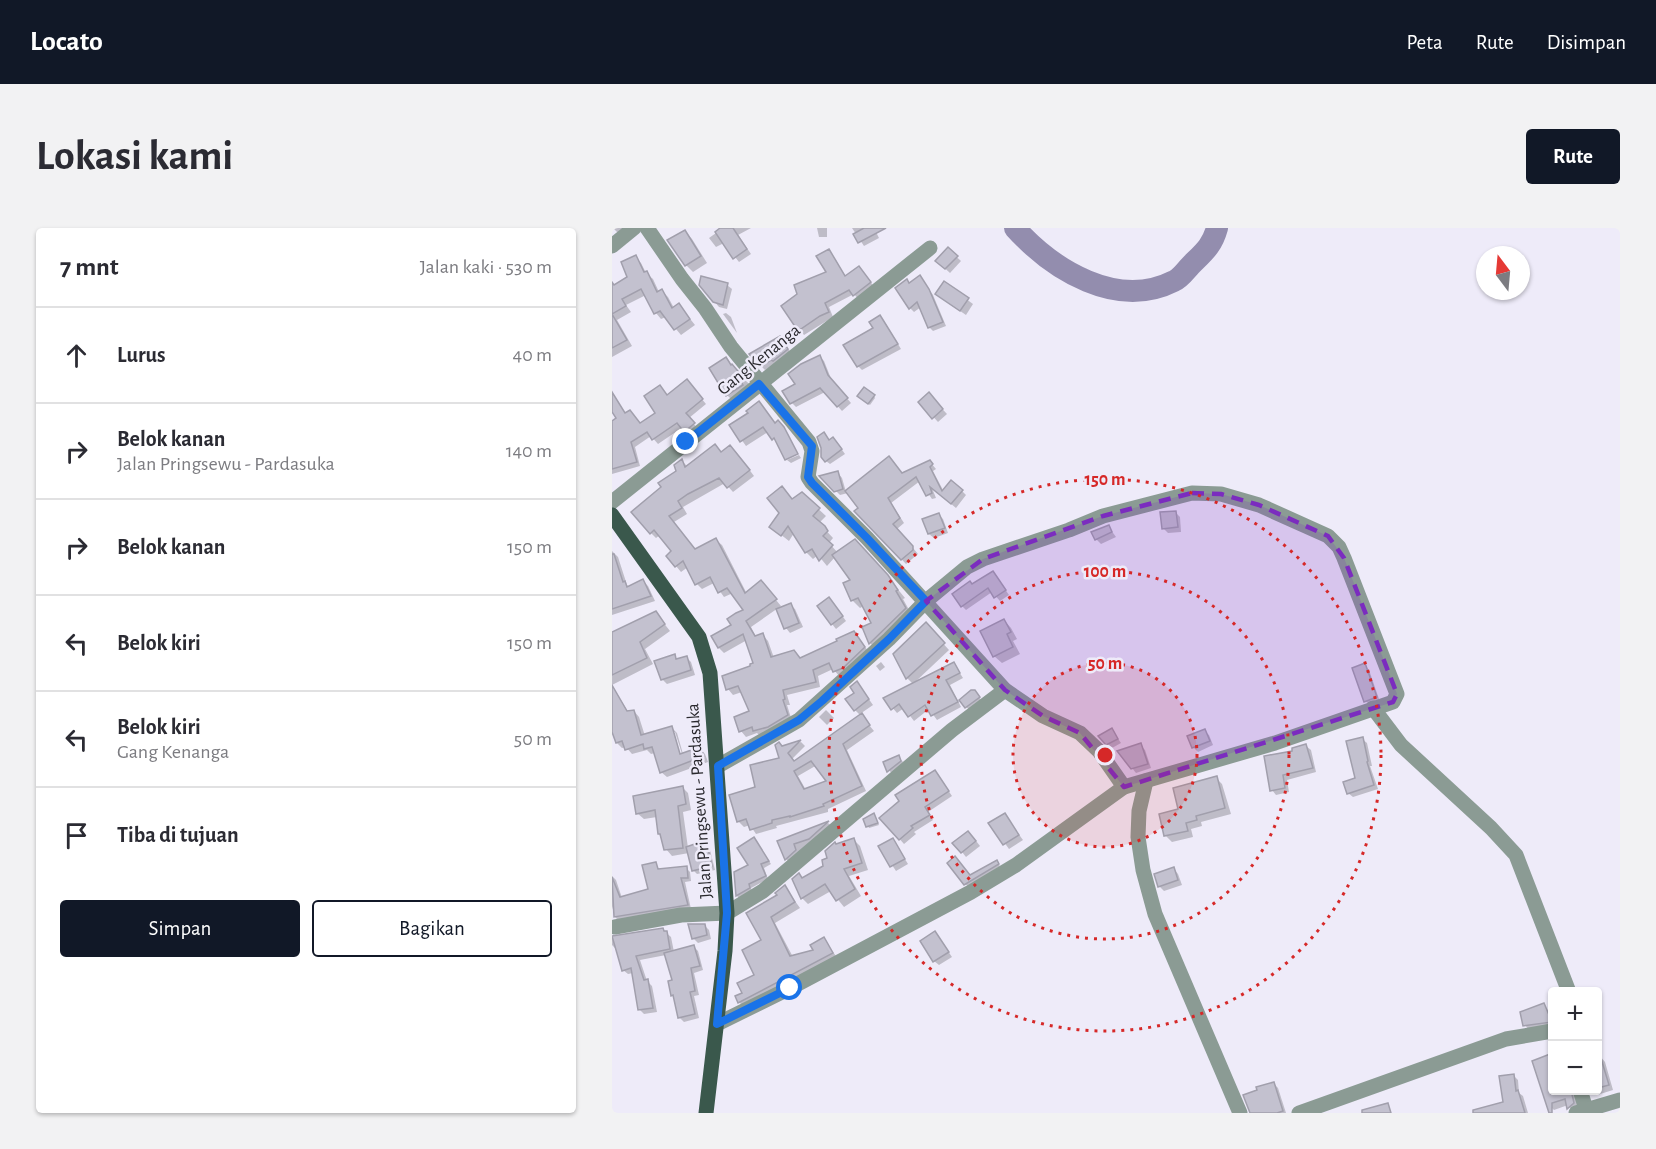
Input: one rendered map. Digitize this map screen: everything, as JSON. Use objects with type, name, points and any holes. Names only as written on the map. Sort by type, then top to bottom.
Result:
[{"type":"main road","name":"Jalan Pringsewu - Pardasuka","points":[[612,516],[699,637],[710,673],[727,913],[706,1113]]},
{"type":"street","points":[[612,246],[634,228]]},
{"type":"street","points":[[647,228],[759,384],[812,446],[808,477],[812,483],[926,601],[1005,690],[1043,716],[1080,733],[1099,751],[1124,787]]},
{"type":"street","name":"Gang Kenanga","points":[[612,502],[930,248]]},
{"type":"street","points":[[717,1024],[790,988],[989,881],[1016,865],[1124,787],[1275,743],[1393,702],[1397,694],[1339,547],[1328,536],[1259,505],[1221,494],[1192,493],[1103,516],[983,559],[967,567],[926,601],[889,639],[799,720],[718,766]]},
{"type":"street","points":[[615,927],[681,915],[727,913],[763,891],[952,730],[1005,690]]},
{"type":"street","points":[[1373,708],[1401,745],[1491,828],[1516,855],[1567,987]]},
{"type":"street","points":[[1146,781],[1139,811],[1138,837],[1143,870],[1155,914],[1240,1113]]},
{"type":"street","points":[[1299,1113],[1506,1039],[1548,1032]]},
{"type":"street","points":[[1580,1095],[1581,1111],[1620,1100]]},
{"type":"highlighted area","points":[[1192,493],[1221,494],[1259,505],[1328,536],[1344,558],[1392,677],[1397,694],[1393,702],[1124,787],[1080,733],[1043,716],[1005,690],[926,601],[983,559],[1103,516]]},
{"type":"building","points":[[720,228],[733,228],[747,249],[733,259],[715,232]]},
{"type":"building","points":[[864,228],[886,228],[858,243],[853,234]]},
{"type":"building","points":[[685,230],[701,256],[685,266],[667,240]]},
{"type":"building","points":[[948,247],[958,256],[945,269],[935,261]]},
{"type":"building","points":[[829,249],[845,276],[859,266],[871,282],[853,296],[849,290],[825,303],[829,312],[798,331],[781,306],[797,294],[794,285],[826,272],[816,256]]},
{"type":"building","points":[[636,255],[657,292],[662,289],[672,308],[679,303],[690,319],[674,330],[660,311],[654,314],[641,289],[622,299],[626,306],[612,314],[612,282],[614,285],[627,277],[621,262]]},
{"type":"building","points":[[920,275],[929,289],[943,322],[928,328],[917,302],[909,309],[895,288],[907,279],[909,283]]},
{"type":"building","points":[[701,276],[728,283],[723,305],[713,302],[699,285]]},
{"type":"building","points":[[944,281],[969,298],[960,311],[935,294]]},
{"type":"building","points":[[612,314],[627,340],[612,348]]},
{"type":"building","points":[[880,315],[898,344],[857,367],[843,345],[873,328],[869,322]]},
{"type":"building","points":[[780,336],[788,349],[773,361],[760,367],[749,354]]},
{"type":"building","points":[[820,355],[828,375],[848,398],[837,407],[820,388],[790,404],[782,391],[795,384],[788,374],[801,364]]},
{"type":"building","points":[[726,357],[743,377],[739,379],[743,385],[726,396],[709,368]]},
{"type":"building","points":[[687,379],[703,399],[686,413],[695,423],[684,432],[677,423],[652,440],[647,432],[631,442],[637,462],[612,469],[612,421],[616,418],[612,412],[612,392],[625,413],[630,410],[640,423],[655,413],[644,396],[660,385],[667,395]]},
{"type":"building","points":[[864,387],[875,395],[868,404],[857,396]]},
{"type":"building","points":[[929,392],[943,409],[932,419],[918,402]]},
{"type":"building","points":[[759,401],[775,423],[778,420],[784,427],[798,454],[785,460],[774,438],[772,440],[763,427],[740,442],[729,425],[748,413],[746,411]]},
{"type":"building","points":[[824,432],[829,440],[833,437],[842,449],[825,462],[821,457],[817,437]]},
{"type":"building","points":[[715,444],[721,452],[730,445],[750,470],[727,488],[719,478],[688,494],[678,501],[682,508],[669,516],[695,549],[716,538],[745,593],[761,580],[777,599],[746,621],[755,636],[763,633],[771,657],[794,650],[800,658],[854,631],[865,647],[843,668],[833,672],[829,663],[813,670],[816,682],[783,690],[785,699],[783,700],[788,715],[768,727],[753,731],[752,727],[739,732],[734,717],[749,711],[738,686],[726,690],[722,676],[753,663],[743,634],[718,648],[711,636],[731,625],[727,619],[743,610],[727,588],[718,593],[710,577],[695,585],[683,561],[675,567],[666,556],[671,551],[654,530],[650,534],[631,512],[661,487],[658,483],[676,471],[674,465],[682,459],[685,467]]},
{"type":"building","points":[[889,456],[902,473],[930,460],[933,464],[930,467],[942,491],[951,480],[963,490],[951,504],[930,487],[932,493],[926,496],[916,477],[888,498],[900,518],[893,524],[913,546],[913,550],[901,560],[854,511],[858,508],[845,491]]},
{"type":"building","points":[[838,471],[843,489],[834,492],[819,476]]},
{"type":"building","points":[[782,486],[792,499],[802,492],[820,508],[813,516],[825,526],[828,531],[823,536],[833,545],[819,561],[812,549],[805,553],[788,526],[781,536],[769,527],[779,513],[767,498]]},
{"type":"building","points":[[1176,511],[1178,527],[1162,529],[1160,512]]},
{"type":"building","points":[[939,513],[945,528],[928,534],[922,519]]},
{"type":"building","points":[[1109,525],[1112,532],[1095,540],[1091,532]]},
{"type":"building","points":[[855,539],[888,575],[906,608],[869,644],[862,627],[871,623],[858,598],[851,601],[843,583],[850,580],[832,555]]},
{"type":"building","points":[[612,554],[614,554],[623,582],[625,581],[627,587],[643,579],[651,596],[612,609]]},
{"type":"building","points":[[993,571],[1006,590],[994,598],[988,588],[961,607],[952,594],[970,581],[972,584]]},
{"type":"building","points":[[829,597],[843,616],[831,625],[817,606]]},
{"type":"building","points":[[791,603],[799,623],[784,629],[776,609]]},
{"type":"building","points":[[656,611],[665,624],[640,642],[647,658],[612,675],[612,632]]},
{"type":"building","points":[[1004,619],[1011,632],[1007,634],[1013,647],[993,657],[980,631]]},
{"type":"building","points":[[926,622],[945,643],[906,679],[893,654]]},
{"type":"building","points":[[675,654],[676,659],[687,656],[691,670],[661,680],[654,661]]},
{"type":"building","points":[[954,662],[960,673],[946,680],[958,702],[931,716],[925,705],[908,717],[899,704],[891,710],[883,698]]},
{"type":"building","points":[[1365,663],[1377,697],[1364,702],[1352,668]]},
{"type":"building","points":[[857,681],[869,699],[854,711],[845,699],[854,693],[850,687]]},
{"type":"building","points":[[612,685],[627,711],[634,710],[641,735],[672,726],[680,754],[700,747],[704,756],[660,773],[652,747],[644,749],[643,744],[625,750],[622,741],[616,743],[612,732]]},
{"type":"building","points":[[971,690],[975,690],[980,697],[965,708],[959,700]]},
{"type":"building","points":[[862,713],[870,725],[843,744],[862,786],[823,804],[824,806],[772,820],[772,823],[750,830],[746,819],[737,822],[729,795],[755,787],[750,765],[779,758],[775,745],[779,742],[782,746],[801,740],[788,753],[794,761]],"holes":[[[811,761],[826,781],[804,789],[794,771]]]},
{"type":"building","points":[[1112,728],[1118,739],[1106,745],[1098,736]]},
{"type":"building","points":[[1205,729],[1210,741],[1192,748],[1187,736]]},
{"type":"building","points":[[1363,737],[1374,785],[1347,794],[1343,782],[1355,778],[1346,741]]},
{"type":"building","points":[[1141,743],[1148,764],[1131,769],[1117,751]]},
{"type":"building","points":[[1306,744],[1313,768],[1283,775],[1285,788],[1270,791],[1264,756],[1292,751],[1292,748]]},
{"type":"building","points":[[899,755],[901,761],[887,772],[883,762]]},
{"type":"building","points":[[935,770],[949,791],[925,807],[930,815],[911,826],[913,828],[899,840],[879,818],[899,801],[895,795]]},
{"type":"building","points":[[1217,776],[1225,808],[1196,816],[1197,820],[1186,823],[1188,831],[1164,836],[1159,814],[1178,809],[1173,788]]},
{"type":"building","points":[[683,786],[686,804],[678,806],[683,848],[664,850],[660,834],[658,834],[655,810],[636,814],[633,796]]},
{"type":"building","points":[[874,813],[878,823],[866,827],[863,819]]},
{"type":"building","points":[[1005,813],[1019,835],[1003,845],[988,823]]},
{"type":"building","points":[[829,821],[809,839],[794,844],[796,850],[785,860],[777,841]]},
{"type":"building","points":[[968,831],[976,841],[961,853],[952,843]]},
{"type":"building","points":[[754,837],[769,861],[761,864],[766,876],[749,884],[750,888],[736,896],[734,872],[748,865],[737,848]]},
{"type":"building","points":[[854,838],[862,863],[844,869],[855,889],[836,901],[825,884],[801,899],[792,879],[799,873],[802,878],[823,866],[822,860],[827,858],[825,851],[835,842],[836,844]]},
{"type":"building","points":[[893,838],[905,859],[890,867],[878,846]]},
{"type":"building","points":[[706,840],[712,866],[692,871],[686,847]]},
{"type":"building","points":[[955,856],[970,875],[997,860],[999,864],[964,885],[947,863]]},
{"type":"building","points":[[656,862],[658,869],[687,866],[688,878],[681,878],[688,905],[614,917],[612,877],[620,897],[648,889],[642,865]]},
{"type":"building","points":[[1174,867],[1178,880],[1158,887],[1154,874]]},
{"type":"building","points":[[785,885],[795,902],[771,917],[790,956],[813,950],[810,945],[824,937],[833,953],[738,1003],[735,996],[742,993],[737,983],[754,975],[742,950],[761,940],[746,913],[777,895],[775,893]]},
{"type":"building","points":[[688,924],[705,924],[707,935],[692,939]]},
{"type":"building","points":[[663,928],[667,931],[670,949],[636,956],[644,980],[648,979],[653,1008],[638,1010],[631,968],[622,971],[612,936]]},
{"type":"building","points":[[935,931],[949,952],[933,962],[920,941]]},
{"type":"building","points":[[694,945],[700,966],[691,968],[695,991],[690,992],[695,1014],[678,1018],[673,995],[671,996],[668,981],[672,980],[664,953]]},
{"type":"building","points":[[1544,1003],[1548,1012],[1548,1023],[1523,1026],[1520,1012]]},
{"type":"building","points":[[1548,1055],[1548,1095],[1572,1095],[1574,1103],[1567,1109],[1565,1099],[1552,1103],[1552,1113],[1549,1113],[1532,1061]]},
{"type":"building","points":[[1602,1062],[1609,1085],[1602,1087]]},
{"type":"building","points":[[1514,1074],[1516,1091],[1518,1090],[1525,1113],[1473,1113],[1473,1110],[1503,1102],[1499,1076]]},
{"type":"building","points":[[1274,1082],[1283,1111],[1250,1113],[1243,1095],[1257,1090],[1256,1087]]},
{"type":"building","points":[[1388,1103],[1391,1113],[1362,1113],[1362,1110]]},
{"type":"waterway","points":[[1015,228],[1030,244],[1067,271],[1109,288],[1130,291],[1152,289],[1179,278],[1207,248],[1217,228]]},
{"type":"route","points":[[686,442],[759,384],[812,446],[808,477],[812,483],[926,601],[889,639],[799,720],[718,766],[727,913],[717,1024],[790,988]]}]
